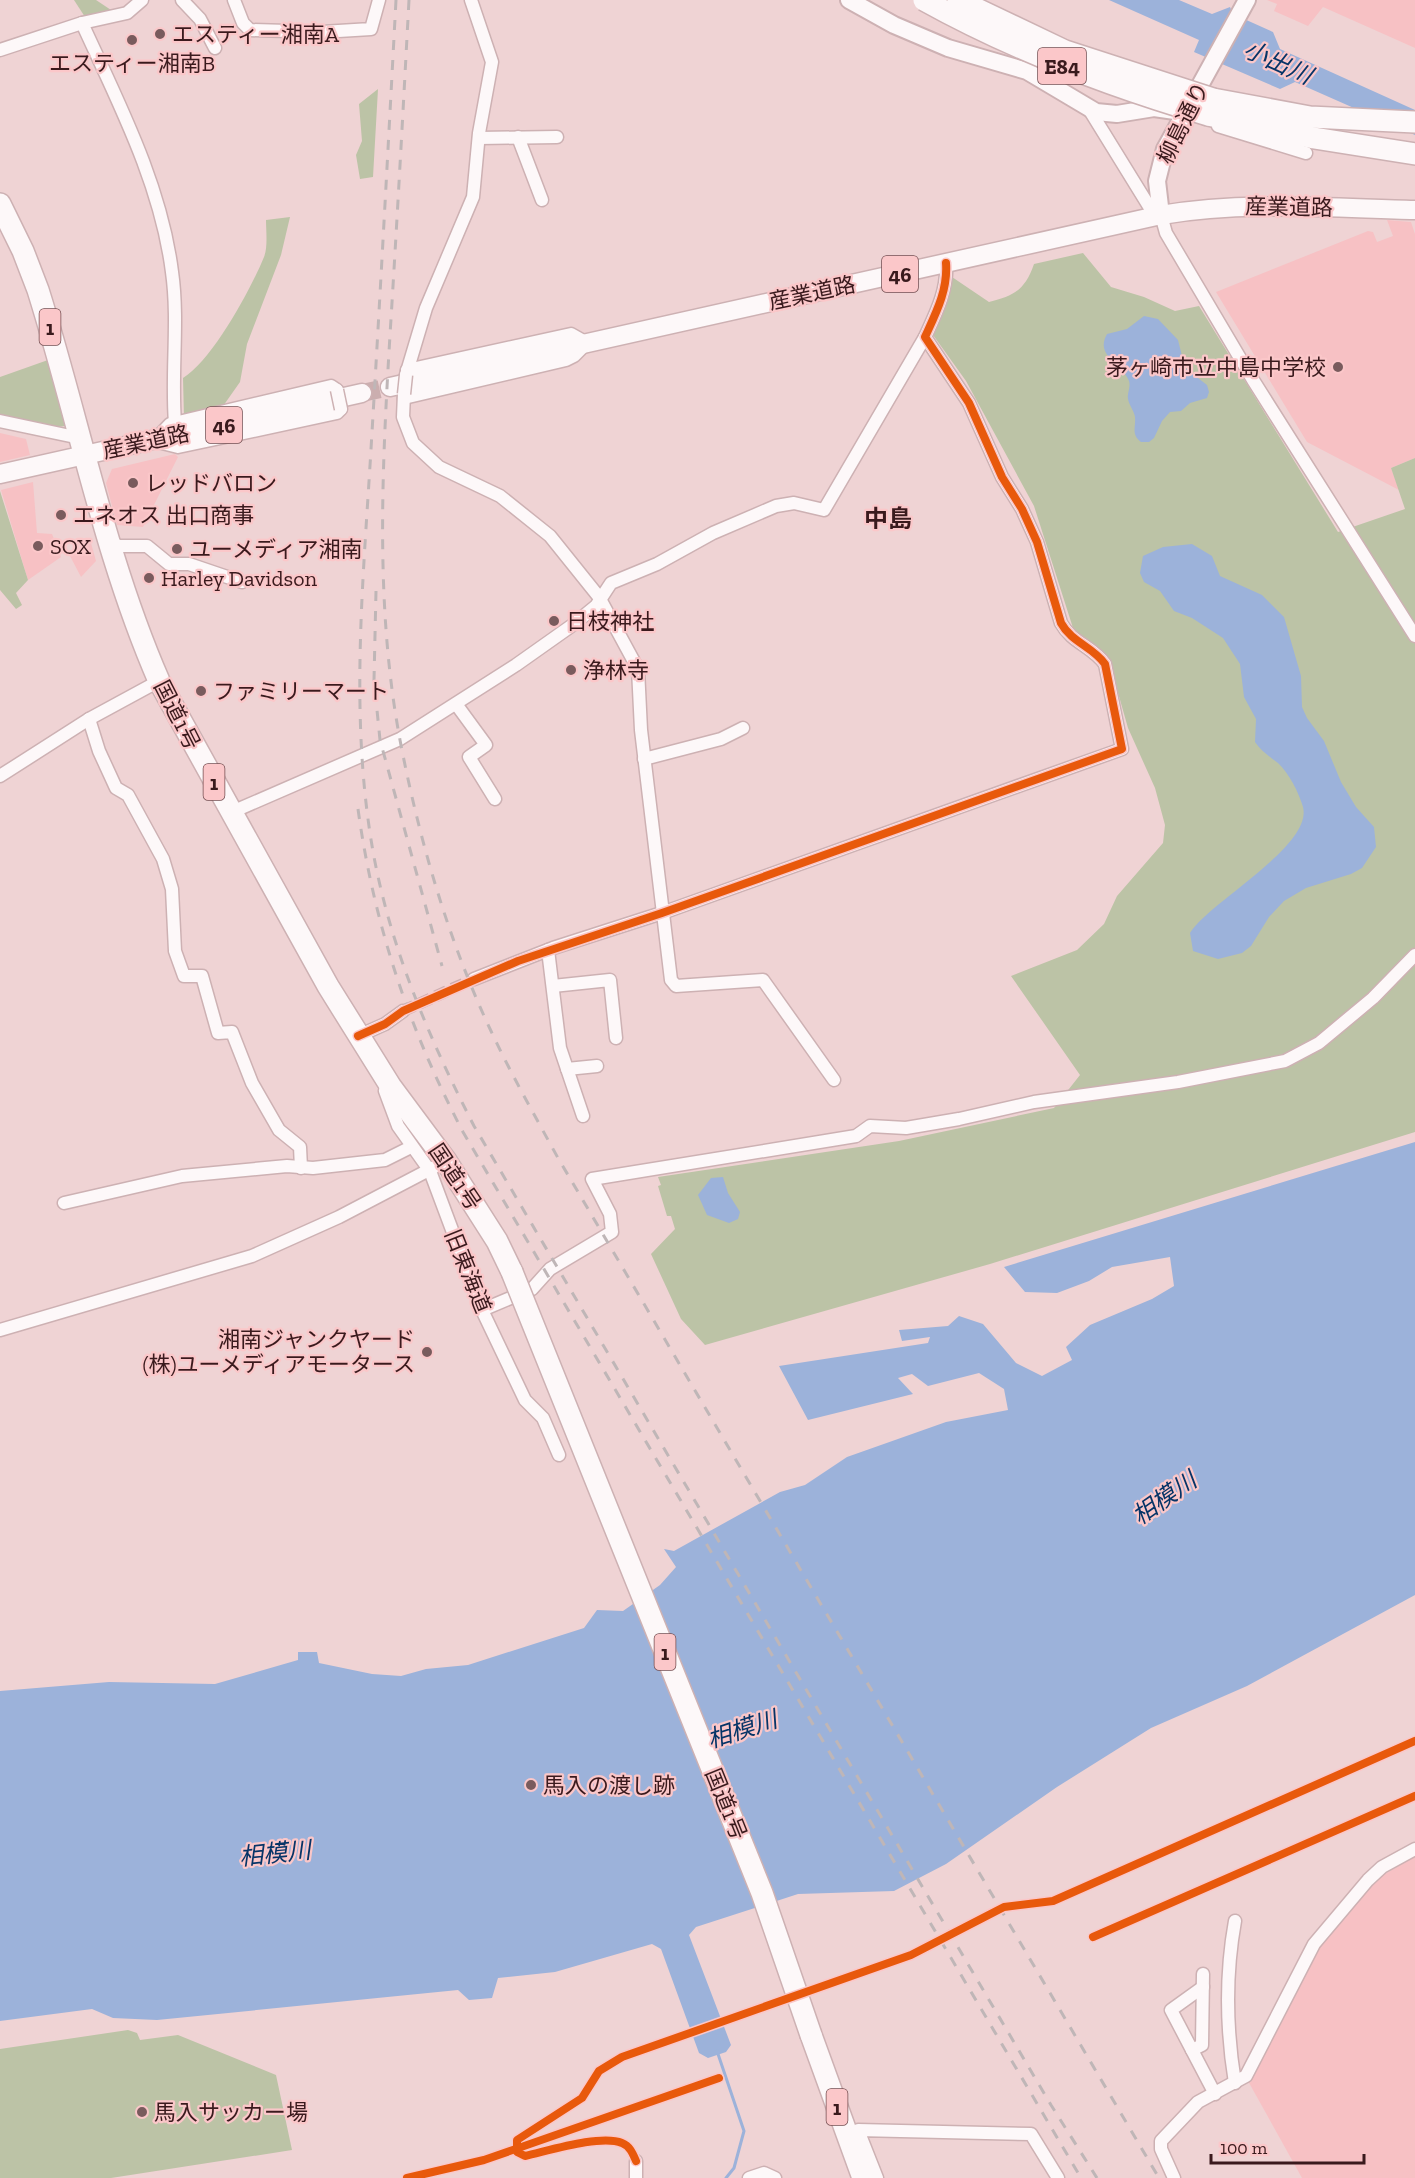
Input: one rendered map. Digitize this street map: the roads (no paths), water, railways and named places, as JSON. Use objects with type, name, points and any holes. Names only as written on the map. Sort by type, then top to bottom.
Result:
[{"type":"highway","name":"E84","points":[[924,0],[1069,69],[1137,95],[1210,107],[1310,117],[1415,122]]},
{"type":"highway","name":"E84","points":[[958,0],[1065,51],[1210,107],[1303,136],[1415,154]]},
{"type":"highway","name":"国道1号","points":[[0,204],[23,250],[38,290],[108,542],[140,638],[159,681],[358,1036],[438,1166],[497,1241],[512,1272],[762,1893],[810,2035],[863,2178]]},
{"type":"main road","name":"産業道路","points":[[399,393],[587,343],[1158,215],[1216,207],[1250,206],[1415,210]]},
{"type":"main road","name":"産業道路","points":[[0,474],[83,447],[154,441],[362,393]]},
{"type":"street","points":[[0,50],[82,23],[127,12],[142,0]]},
{"type":"street","points":[[182,0],[200,19],[215,48]]},
{"type":"street","points":[[234,0],[243,23],[250,30],[322,32],[371,29],[379,0]]},
{"type":"street","points":[[471,0],[492,62],[479,138],[477,172],[468,212],[440,272],[399,393],[403,417],[413,443],[439,467],[500,496],[550,536],[599,597],[638,669],[644,759],[671,980],[676,986],[763,980],[834,1080]]},
{"type":"street","points":[[849,0],[894,25],[948,48],[1027,71],[1089,109],[1117,114],[1163,108],[1264,142],[1306,153]]},
{"type":"street","name":"柳島通り","points":[[1158,215],[1157,181],[1160,162],[1245,5]]},
{"type":"street","points":[[82,23],[143,162],[164,231],[172,271],[176,423]]},
{"type":"street","points":[[1089,109],[1158,215],[1166,233],[1247,370],[1415,636]]},
{"type":"street","points":[[518,137],[542,200]]},
{"type":"street","points":[[479,138],[557,137]]},
{"type":"street","points":[[232,812],[400,739],[574,624],[596,606],[599,597],[611,583],[657,564],[713,533],[776,506],[794,503],[824,510],[925,337],[940,307],[946,263]]},
{"type":"street","points":[[407,372],[571,334],[587,343]]},
{"type":"street","points":[[474,979],[549,950],[662,913],[1122,749],[1105,664],[1098,654],[1068,635],[1061,623],[1037,542],[1022,509],[1002,477],[969,403],[925,337]]},
{"type":"street","points":[[331,386],[337,390],[341,409],[337,413],[178,447],[154,441],[170,424],[176,423],[331,386]]},
{"type":"street","points":[[0,420],[83,447]]},
{"type":"street","points":[[108,542],[119,546],[147,546],[169,564],[189,564],[242,582]]},
{"type":"street","points":[[0,776],[89,719],[159,681]]},
{"type":"street","points":[[456,704],[486,745],[469,757],[495,799]]},
{"type":"street","points":[[89,719],[99,752],[116,788],[128,795],[163,859],[172,889],[176,951],[184,976],[202,976],[218,1033],[232,1032],[252,1083],[279,1130],[300,1147],[301,1168]]},
{"type":"street","points":[[644,759],[721,740],[743,728]]},
{"type":"street","points":[[549,950],[560,1048],[583,1116]]},
{"type":"street","points":[[482,1310],[532,1289],[550,1269],[612,1232],[610,1214],[592,1179],[855,1136],[870,1126],[906,1128],[1034,1102],[1178,1082],[1285,1061],[1319,1043],[1373,998],[1415,955]]},
{"type":"street","points":[[553,986],[610,980],[616,1038]]},
{"type":"street","points":[[358,1036],[385,1024],[403,1011]]},
{"type":"street","points":[[567,1069],[597,1066]]},
{"type":"street","name":"旧東海道","points":[[391,1087],[385,1091],[390,1109],[411,1147],[438,1166],[482,1310],[525,1400],[543,1418],[559,1455]]},
{"type":"street","points":[[64,1203],[182,1176],[385,1160],[411,1147]]},
{"type":"street","points":[[0,1330],[252,1256],[438,1166]]},
{"type":"street","points":[[1174,2178],[1161,2149],[1161,2141],[1198,2102],[1246,2076],[1314,1944],[1368,1880],[1382,1867],[1415,1849]]},
{"type":"street","points":[[1235,1922],[1227,1988],[1229,2042],[1235,2083]]},
{"type":"street","points":[[1192,2050],[1202,2045],[1203,1981],[1171,2010],[1215,2094]]},
{"type":"street","points":[[877,2178],[858,2130],[1031,2134],[1058,2178]]},
{"type":"street","points":[[636,2161],[636,2178]]},
{"type":"street","points":[[749,2178],[764,2173],[775,2178]]},
{"type":"water","name":"小出川","points":[[1109,0],[1179,0],[1212,14],[1230,7],[1233,14],[1273,32],[1280,49],[1415,110],[1415,135],[1295,82],[1280,89],[1194,52],[1199,40]]},
{"type":"water","points":[[1144,316],[1158,319],[1178,340],[1185,368],[1207,385],[1209,392],[1207,398],[1190,403],[1181,411],[1170,412],[1162,421],[1154,438],[1149,442],[1141,442],[1136,436],[1135,417],[1128,399],[1129,381],[1104,348],[1107,334],[1127,329]]},
{"type":"water","points":[[1192,544],[1212,556],[1220,576],[1262,595],[1284,617],[1301,676],[1302,707],[1324,741],[1341,782],[1356,807],[1374,827],[1376,847],[1362,868],[1351,874],[1306,888],[1284,901],[1269,917],[1251,946],[1242,953],[1218,959],[1193,951],[1190,933],[1201,920],[1277,856],[1292,839],[1302,822],[1303,807],[1286,772],[1255,742],[1256,719],[1244,697],[1240,664],[1223,638],[1192,618],[1174,611],[1160,591],[1144,582],[1140,573],[1143,556],[1163,547]]},
{"type":"water","name":"相模川","points":[[1415,1142],[1415,1595],[1247,1686],[1151,1728],[1057,1787],[946,1864],[894,1891],[798,1894],[696,1927],[689,1935],[731,2045],[726,2052],[708,2058],[699,2053],[661,1949],[652,1944],[555,1972],[498,1978],[492,1998],[469,2000],[458,1990],[157,2020],[113,2018],[92,2009],[0,2021],[0,1691],[109,1682],[215,1684],[298,1660],[298,1652],[317,1652],[319,1663],[372,1674],[401,1676],[426,1669],[468,1665],[584,1628],[597,1610],[623,1611],[660,1585],[676,1567],[664,1549],[674,1551],[780,1492],[805,1485],[847,1457],[946,1422],[1008,1410],[1004,1389],[979,1373],[928,1386],[912,1374],[898,1378],[913,1394],[808,1420],[779,1366],[928,1343],[930,1337],[902,1341],[899,1330],[948,1326],[959,1316],[983,1324],[1016,1363],[1042,1376],[1072,1360],[1066,1347],[1090,1325],[1152,1299],[1174,1286],[1170,1257],[1112,1267],[1089,1281],[1057,1293],[1025,1292],[1004,1267]]},
{"type":"water","points":[[723,1177],[728,1193],[740,1212],[738,1219],[729,1223],[707,1215],[698,1195],[711,1178]]},
{"type":"waterway","points":[[717,2051],[744,2131],[734,2168],[726,2178]]},
{"type":"tunnel","points":[[362,393],[390,387]]},
{"type":"tunnel","points":[[403,1011],[474,979]]},
{"type":"railway","points":[[396,0],[360,653],[360,704],[366,806],[374,857],[391,927],[414,995],[442,1061],[474,1126],[1051,2105],[1097,2178]]},
{"type":"railway","points":[[409,0],[385,436],[384,589],[392,690],[400,740],[416,814],[448,925],[491,1031],[558,1158],[1159,2178]]},
{"type":"railway","points":[[376,591],[374,680],[380,740],[442,966]]},
{"type":"railway","points":[[358,809],[374,894],[396,975],[426,1054],[463,1132],[1081,2178]]},
{"type":"place","name":"エスティー湘南A","points":[[160,34]]},
{"type":"place","name":"エスティー湘南B","points":[[132,40]]},
{"type":"place","name":"茅ヶ崎市立中島中学校","points":[[1338,367]]},
{"type":"place","name":"レッドバロン","points":[[133,483]]},
{"type":"place","name":"エネオス 出口商事","points":[[61,515]]},
{"type":"place","name":"SOX","points":[[38,546]]},
{"type":"place","name":"ユーメディア湘南","points":[[177,549]]},
{"type":"place","name":"Harley Davidson","points":[[149,578]]},
{"type":"place","name":"日枝神社","points":[[554,621]]},
{"type":"place","name":"浄林寺","points":[[571,670]]},
{"type":"place","name":"ファミリーマート","points":[[201,691]]},
{"type":"place","name":"湘南ジャンクヤード (株)ユーメディアモータース","points":[[427,1352]]},
{"type":"place","name":"馬入の渡し跡","points":[[531,1785]]},
{"type":"place","name":"馬入サッカー場","points":[[142,2112]]},
{"type":"district","name":"中島","points":[[888,518]]}]
